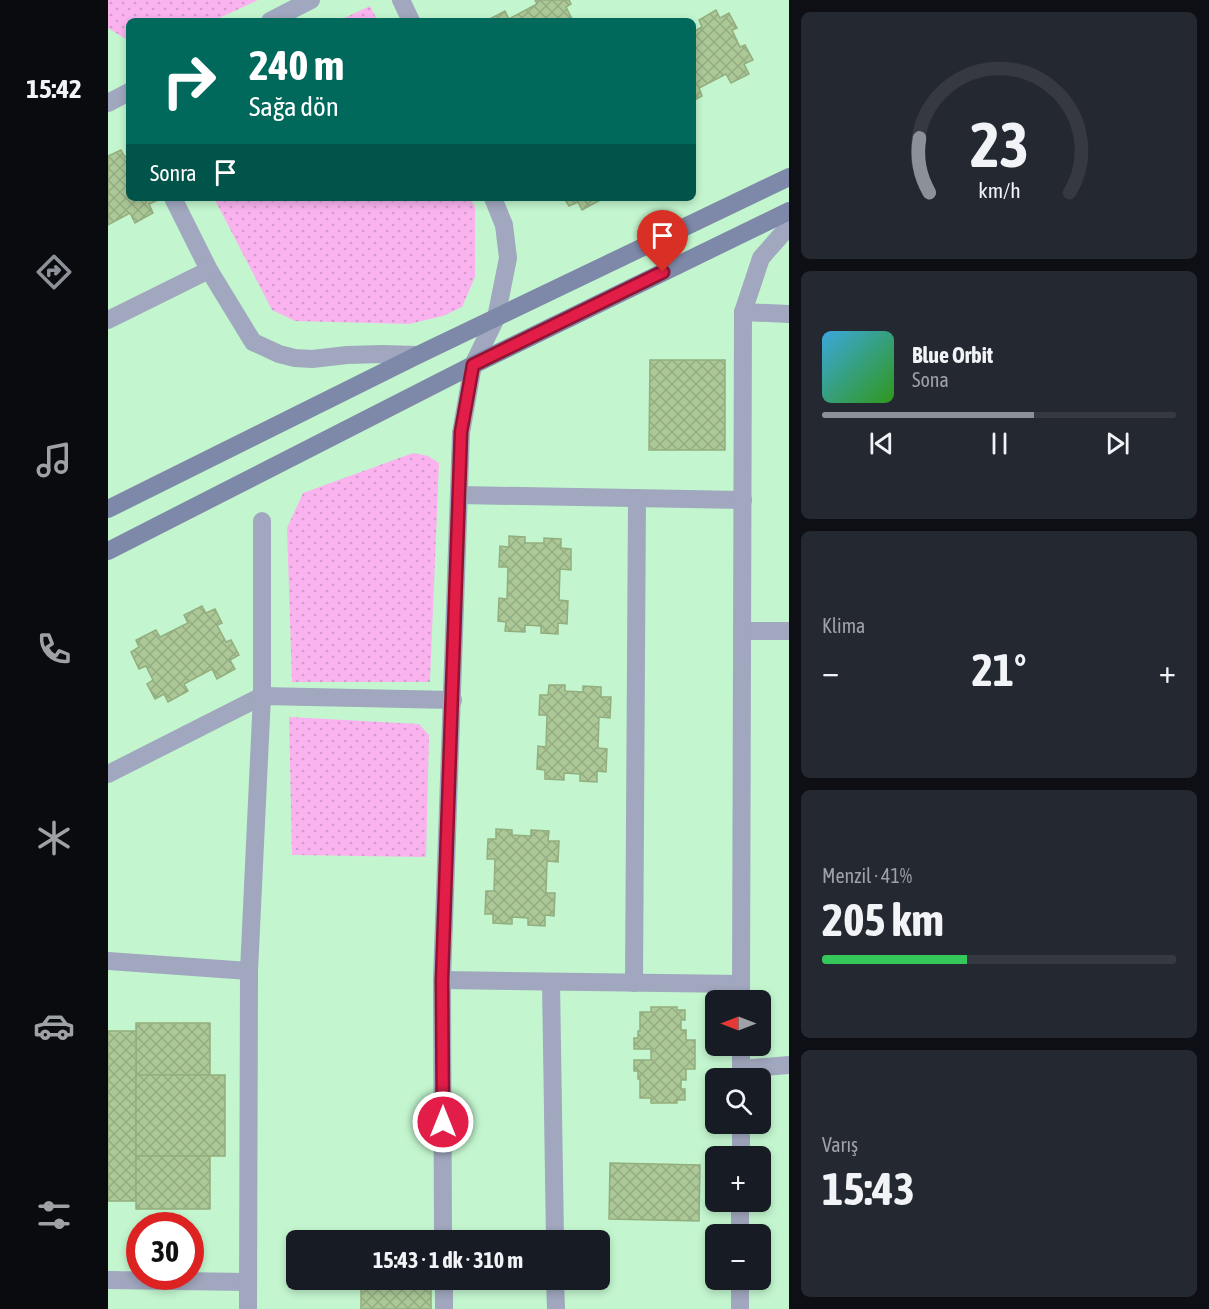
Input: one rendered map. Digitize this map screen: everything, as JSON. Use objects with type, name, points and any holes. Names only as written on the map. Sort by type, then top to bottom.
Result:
[{"type":"main road","points":[[108,509],[789,177]]},
{"type":"main road","points":[[108,551],[473,365],[789,211]]},
{"type":"street","points":[[276,18],[311,0]]},
{"type":"street","points":[[401,0],[410,18]]},
{"type":"street","points":[[174,201],[209,270],[253,342],[279,354],[312,359],[371,354],[418,356]]},
{"type":"street","points":[[443,1230],[442,980],[461,432],[473,365],[496,318],[508,258],[504,225],[494,201]]},
{"type":"street","points":[[741,990],[743,312],[761,258],[789,226]]},
{"type":"street","points":[[108,320],[209,270]]},
{"type":"street","points":[[743,312],[789,314]]},
{"type":"street","points":[[459,495],[743,500]]},
{"type":"street","points":[[634,983],[637,498]]},
{"type":"street","points":[[248,1309],[249,971],[262,696],[262,521]]},
{"type":"street","points":[[742,631],[789,631]]},
{"type":"street","points":[[108,774],[262,696],[453,700]]},
{"type":"street","points":[[108,961],[249,971]]},
{"type":"street","points":[[442,980],[634,983],[717,990]]},
{"type":"street","points":[[551,982],[555,1230]]},
{"type":"street","points":[[771,1068],[789,1065]]},
{"type":"street","points":[[108,1280],[248,1282]]},
{"type":"street","points":[[444,1290],[444,1309]]},
{"type":"street","points":[[555,1290],[556,1309]]},
{"type":"street","points":[[740,1290],[740,1309]]},
{"type":"shaded area","points":[[108,0],[258,0],[219,18],[126,18],[126,39],[108,28]]},
{"type":"shaded area","points":[[370,6],[376,18],[344,18]]},
{"type":"shaded area","points":[[216,201],[472,201],[475,207],[475,277],[462,307],[443,316],[409,324],[295,321],[272,310]]},
{"type":"shaded area","points":[[413,453],[428,456],[439,463],[430,682],[292,682],[287,528],[303,493]]},
{"type":"shaded area","points":[[289,717],[419,724],[429,735],[426,857],[292,855]]},
{"type":"building","points":[[535,0],[569,0],[571,4],[566,7],[572,18],[511,18],[537,4]]},
{"type":"building","points":[[716,10],[720,18],[729,13],[737,28],[732,30],[740,47],[745,45],[753,60],[744,64],[749,74],[731,83],[726,74],[699,88],[702,96],[696,99],[696,30],[702,27],[699,20]]},
{"type":"building","points":[[505,11],[508,18],[492,18]]},
{"type":"building","points":[[121,150],[126,156],[126,201],[156,201],[149,204],[153,213],[135,223],[130,213],[108,225],[108,156]]},
{"type":"building","points":[[566,201],[598,201],[582,210],[578,202],[569,206]]},
{"type":"building","points":[[650,360],[725,360],[725,450],[649,450]]},
{"type":"building","points":[[509,536],[525,537],[525,543],[544,543],[544,538],[561,539],[561,548],[571,549],[571,570],[560,569],[559,600],[568,601],[567,624],[558,623],[558,634],[541,633],[541,626],[525,625],[525,632],[505,631],[506,622],[498,621],[499,598],[507,599],[508,567],[499,567],[500,546],[509,547]]},
{"type":"building","points":[[202,606],[206,613],[215,609],[222,623],[217,625],[226,642],[231,640],[239,655],[230,660],[235,669],[217,679],[212,669],[184,684],[188,691],[168,702],[164,694],[155,699],[147,684],[153,680],[146,666],[139,669],[131,652],[139,647],[136,640],[156,630],[160,637],[188,623],[184,615]]},
{"type":"building","points":[[549,685],[565,685],[565,691],[583,692],[583,686],[601,687],[601,697],[611,697],[610,718],[599,717],[598,748],[607,749],[606,772],[597,771],[597,782],[580,781],[580,774],[564,773],[564,780],[545,779],[545,770],[537,769],[538,746],[546,747],[547,715],[539,715],[540,695],[548,695]]},
{"type":"building","points":[[496,829],[512,830],[512,835],[531,836],[531,830],[549,831],[548,841],[559,841],[558,862],[547,861],[546,893],[555,893],[554,916],[545,915],[545,926],[528,925],[528,918],[512,917],[512,924],[493,923],[493,914],[485,914],[486,891],[494,891],[495,859],[487,859],[488,839],[496,839]]},
{"type":"building","points":[[651,1007],[677,1007],[677,1010],[685,1010],[685,1020],[681,1020],[681,1030],[686,1030],[686,1040],[695,1040],[695,1069],[686,1069],[686,1080],[681,1080],[681,1089],[685,1089],[685,1100],[677,1100],[677,1103],[651,1103],[651,1098],[640,1098],[640,1079],[638,1079],[638,1071],[634,1071],[634,1060],[651,1060],[651,1049],[634,1049],[634,1038],[638,1038],[638,1031],[640,1031],[640,1012],[651,1012]]},
{"type":"building","points":[[136,1023],[210,1023],[210,1075],[136,1075]]},
{"type":"building","points":[[108,1031],[136,1031],[136,1201],[108,1201]]},
{"type":"building","points":[[136,1075],[225,1075],[225,1156],[136,1156]]},
{"type":"building","points":[[136,1156],[210,1156],[210,1209],[136,1209]]},
{"type":"building","points":[[610,1163],[700,1165],[699,1221],[609,1219]]},
{"type":"building","points":[[361,1290],[431,1290],[431,1309],[361,1309]]},
{"type":"route","points":[[443,1122],[442,980],[461,432],[473,365],[663,272]]}]
